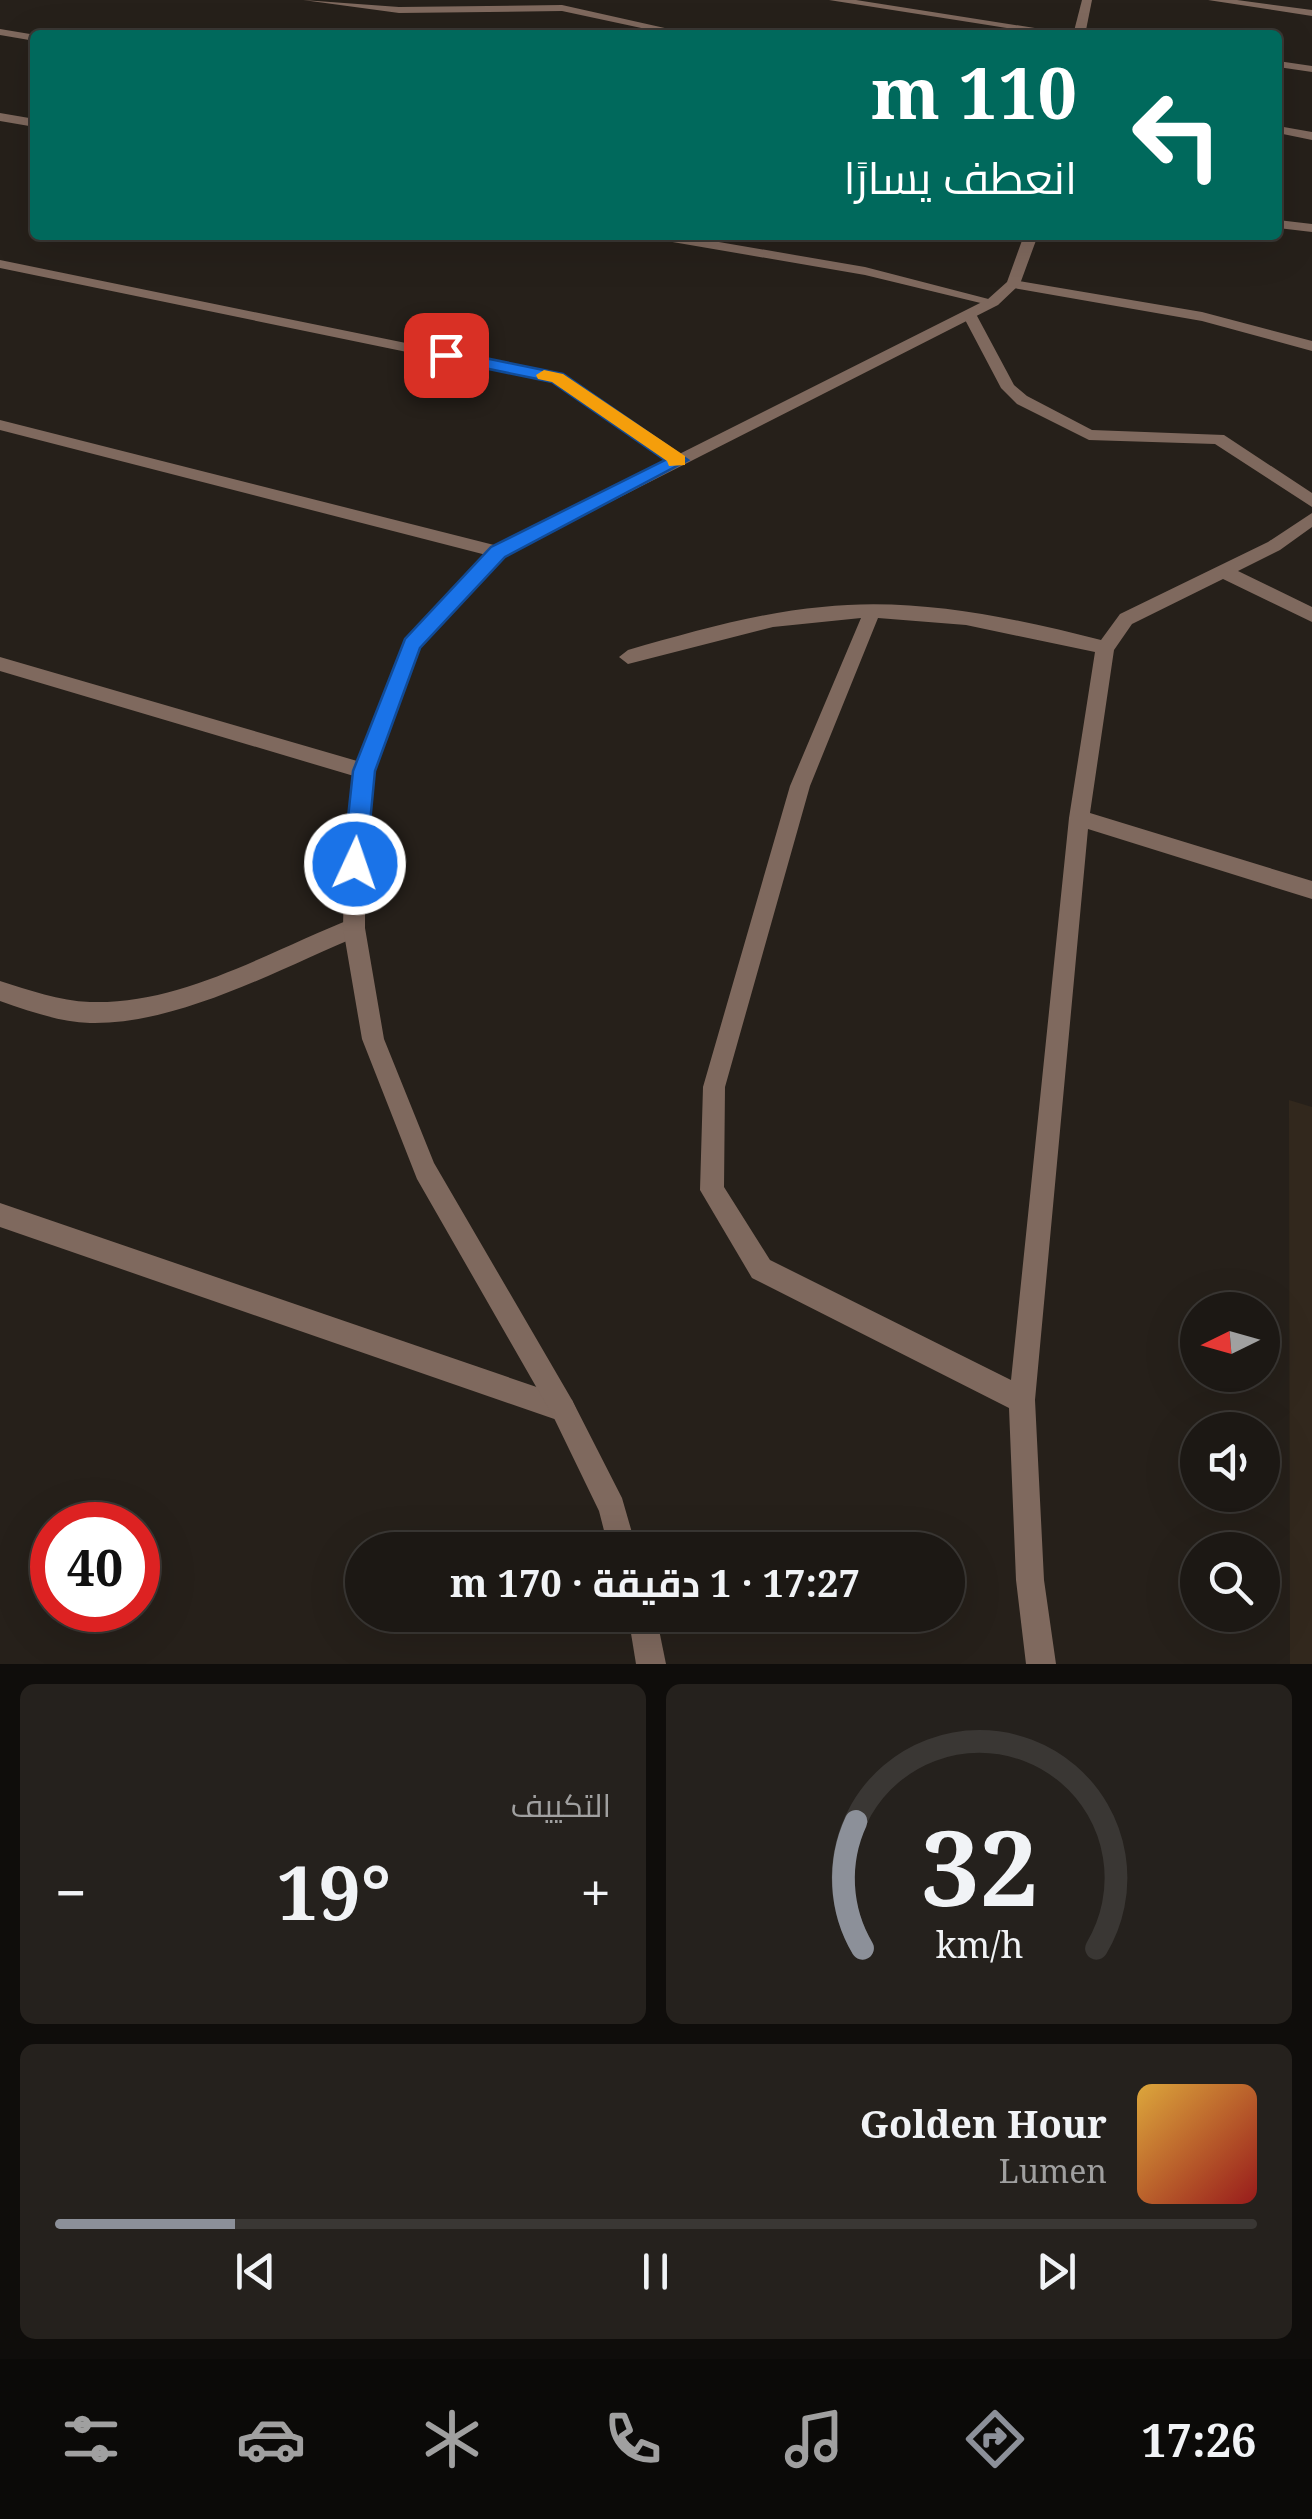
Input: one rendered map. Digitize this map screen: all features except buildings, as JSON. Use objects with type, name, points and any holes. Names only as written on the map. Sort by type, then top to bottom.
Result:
[{"type":"street","points":[[308,0],[399,10],[562,8],[666,30]]},
{"type":"street","points":[[834,0],[1041,30]]},
{"type":"street","points":[[1078,30],[1087,0]]},
{"type":"street","points":[[1213,0],[1312,13]]},
{"type":"street","points":[[0,32],[30,37]]},
{"type":"street","points":[[1282,65],[1312,69]]},
{"type":"street","points":[[0,117],[30,123]]},
{"type":"street","points":[[1282,131],[1312,136]]},
{"type":"street","points":[[1282,224],[1312,228]]},
{"type":"street","points":[[683,240],[864,272],[993,302]]},
{"type":"street","points":[[618,1532],[612,1508],[563,1408],[425,1171],[373,1039],[354,928],[355,832],[364,771],[412,644],[498,552],[993,302],[1013,284],[1029,240]]},
{"type":"street","points":[[0,264],[558,378],[679,460]]},
{"type":"street","points":[[1013,284],[1167,310],[1270,332],[1312,346]]},
{"type":"street","points":[[969,314],[1008,388],[1022,400],[1089,434],[1218,439],[1312,501]]},
{"type":"street","points":[[0,425],[498,552]]},
{"type":"street","points":[[1041,1664],[1030,1580],[1022,1400],[1079,818],[1105,648],[1126,618],[1274,546],[1312,519]]},
{"type":"street","points":[[1224,572],[1312,615]]},
{"type":"street","points":[[628,656],[774,620],[827,613],[992,622],[1105,648]]},
{"type":"street","points":[[871,614],[800,786],[714,1086],[712,1190],[761,1268],[1022,1400]]},
{"type":"street","points":[[0,664],[364,771]]},
{"type":"street","points":[[1079,818],[1312,890]]},
{"type":"street","points":[[0,991],[52,1008],[102,1013],[151,1007],[354,928]]},
{"type":"street","points":[[0,1215],[563,1408]]},
{"type":"street","points":[[645,1632],[652,1664]]},
{"type":"shaded area","points":[[1289,1100],[1312,1107],[1312,1664],[1290,1664]]},
{"type":"slow traffic","points":[[544,375],[558,378],[679,460],[676,462]]},
{"type":"route","points":[[355,864],[355,832],[364,771],[412,644],[498,552],[679,460],[558,378],[446,355]]}]
